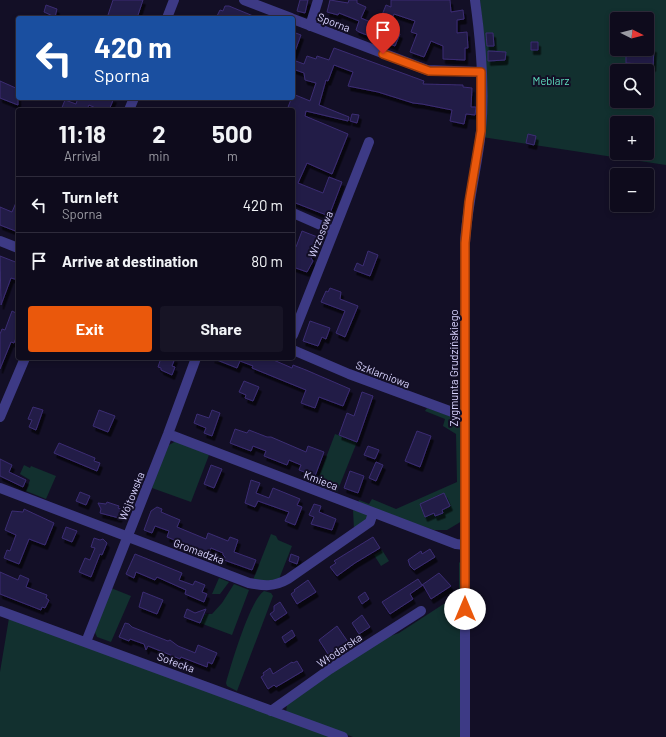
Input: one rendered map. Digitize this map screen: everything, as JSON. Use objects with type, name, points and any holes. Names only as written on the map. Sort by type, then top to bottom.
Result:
[{"type":"street","points":[[168,16],[174,0]]},
{"type":"street","name":"Sporna","points":[[244,0],[287,16]]},
{"type":"street","points":[[310,26],[318,0]]},
{"type":"street","name":"Zygmunta Grudzińskiego","points":[[465,737],[465,243],[469,202],[481,131],[481,72],[475,0]]},
{"type":"street","name":"Sporna","points":[[295,19],[427,70],[481,72]]},
{"type":"street","name":"Wrzosowa","points":[[295,330],[369,142]]},
{"type":"street","points":[[295,214],[334,231]]},
{"type":"street","points":[[0,241],[16,247]]},
{"type":"street","name":"Szklarniowa","points":[[295,351],[349,374],[454,413],[466,414]]},
{"type":"street","points":[[0,417],[24,360]]},
{"type":"street","name":"Wójtowska","points":[[86,642],[168,434],[195,360]]},
{"type":"street","name":"Kmieca","points":[[168,434],[373,513],[456,544],[465,545]]},
{"type":"street","name":"Gromadzka","points":[[0,488],[127,538],[249,583],[273,586],[288,579],[370,522],[373,513]]},
{"type":"street","name":"Sołecka","points":[[0,611],[343,737]]},
{"type":"street","name":"Włodarska","points":[[272,710],[330,669],[421,611]]},
{"type":"green space","name":"Meblarz","points":[[480,0],[666,0],[666,165],[633,160],[654,160],[654,116],[610,116],[610,156],[482,137],[485,65]]},
{"type":"green space","points":[[427,408],[462,420],[462,521],[447,530],[434,530],[358,504],[359,500],[369,504],[372,499],[396,509],[457,482],[456,434],[443,426],[445,419],[425,411]]},
{"type":"green space","points":[[335,434],[357,442],[337,492],[316,484]]},
{"type":"green space","points":[[176,441],[209,455],[191,502],[152,488],[169,445]]},
{"type":"green space","points":[[24,465],[30,468],[31,466],[56,476],[46,499],[26,491],[30,480],[20,474]]},
{"type":"green space","points":[[353,510],[379,518],[364,523],[354,529]]},
{"type":"green space","points":[[271,534],[276,536],[278,540],[292,546],[279,579],[275,582],[253,580]]},
{"type":"green space","points":[[382,550],[389,561],[381,566],[374,555]]},
{"type":"green space","points":[[459,562],[465,567],[466,737],[353,737],[286,712],[287,705],[376,641],[399,633],[459,594]]},
{"type":"green space","points":[[219,578],[229,582],[220,594],[212,594]]},
{"type":"green space","points":[[234,584],[249,590],[232,635],[200,623],[205,614],[212,614],[222,603]]},
{"type":"green space","points":[[111,588],[131,596],[111,642],[97,637],[94,630]]},
{"type":"green space","points":[[264,591],[271,593],[273,596],[237,691],[227,686],[226,683],[247,619]]},
{"type":"green space","points":[[9,618],[336,737],[0,737],[0,672]]},
{"type":"building","points":[[113,0],[143,0],[138,16],[108,16]]},
{"type":"building","points":[[300,0],[308,0],[305,13],[297,11]]},
{"type":"building","points":[[330,0],[348,3],[349,0],[357,0],[357,3],[366,7],[361,18],[378,25],[386,5],[391,7],[391,0],[450,0],[451,12],[463,10],[464,19],[457,20],[457,33],[467,32],[468,48],[465,48],[465,60],[443,59],[443,46],[431,41],[424,57],[410,52],[417,34],[411,32],[415,21],[394,14],[388,29],[400,34],[395,46],[359,32],[356,30],[359,21],[339,13],[338,15],[327,12]]},
{"type":"building","points":[[46,5],[57,9],[55,16],[44,12]]},
{"type":"building","points":[[225,6],[229,6],[253,16],[217,16],[220,10],[223,11]]},
{"type":"building","points":[[295,33],[301,35],[295,51]]},
{"type":"building","points":[[486,33],[493,33],[494,46],[487,46]]},
{"type":"building","points":[[531,42],[538,42],[538,50],[531,50]]},
{"type":"building","points":[[334,48],[424,81],[423,84],[463,85],[463,87],[472,88],[471,107],[476,107],[475,115],[466,114],[464,124],[450,121],[452,110],[413,103],[378,92],[348,86],[353,72],[334,65],[328,81],[326,80],[319,105],[349,117],[348,121],[306,111],[305,116],[348,134],[332,174],[307,163],[298,183],[323,193],[329,177],[342,182],[329,216],[295,203],[295,108],[288,108],[291,100],[295,100],[295,95],[310,101],[316,83],[305,80],[304,73],[295,70],[295,61],[304,64],[307,56],[316,59],[317,56],[329,60]]},
{"type":"building","points":[[488,51],[506,52],[505,60],[488,61]]},
{"type":"building","points":[[626,56],[654,56],[653,64],[626,63]]},
{"type":"building","points":[[0,81],[16,88],[16,100],[18,100],[18,105],[0,98]]},
{"type":"building","points":[[65,100],[76,104],[77,100],[113,100],[110,108],[96,108],[89,105],[88,108],[62,108]]},
{"type":"building","points":[[352,114],[359,115],[357,123],[350,121]]},
{"type":"building","points":[[528,134],[536,136],[534,145],[526,143]]},
{"type":"building","points":[[16,203],[16,231],[0,225],[0,207],[12,212]]},
{"type":"building","points":[[302,231],[320,238],[311,258],[313,261],[307,272],[295,268],[296,247]]},
{"type":"building","points":[[368,251],[378,255],[370,276],[354,270],[357,263],[363,266]]},
{"type":"building","points":[[0,256],[16,262],[16,279],[11,278],[1,305]]},
{"type":"building","points":[[330,288],[341,292],[340,299],[358,306],[345,337],[336,333],[345,311],[321,302],[326,291],[328,292]]},
{"type":"building","points":[[12,311],[16,313],[16,338],[14,343],[11,342],[0,369],[0,334],[2,329],[5,330]]},
{"type":"building","points":[[310,321],[330,328],[326,339],[322,337],[318,346],[303,341]]},
{"type":"building","points":[[160,360],[174,360],[172,366],[175,367],[172,375],[158,367]]},
{"type":"building","points":[[217,360],[274,360],[292,368],[293,365],[350,389],[343,406],[319,397],[315,408],[301,403],[306,390],[252,368],[253,366],[240,361],[237,368]]},
{"type":"building","points":[[244,381],[259,387],[253,401],[245,398],[246,395],[239,392]]},
{"type":"building","points":[[362,392],[373,396],[357,442],[339,435],[347,413],[354,416]]},
{"type":"building","points":[[33,407],[43,410],[36,430],[29,427],[32,420],[28,419]]},
{"type":"building","points":[[99,410],[115,416],[108,432],[93,426]]},
{"type":"building","points":[[212,410],[220,413],[212,436],[204,433],[206,428],[194,423],[197,414],[209,418]]},
{"type":"building","points":[[235,429],[247,433],[249,430],[267,437],[271,437],[306,452],[308,446],[324,452],[315,476],[299,470],[301,465],[289,460],[287,465],[264,456],[266,451],[253,446],[251,451],[230,443]]},
{"type":"building","points":[[417,431],[431,436],[420,467],[405,461]]},
{"type":"building","points":[[59,443],[95,458],[94,461],[100,463],[97,471],[54,453]]},
{"type":"building","points":[[368,446],[379,450],[375,459],[364,455]]},
{"type":"building","points":[[0,459],[12,465],[9,472],[26,480],[23,487],[0,476]]},
{"type":"building","points":[[376,462],[383,465],[376,481],[369,478]]},
{"type":"building","points":[[211,465],[222,469],[214,488],[204,484]]},
{"type":"building","points":[[350,471],[364,476],[358,493],[344,488]]},
{"type":"building","points":[[251,480],[260,483],[256,493],[269,498],[273,488],[300,499],[297,505],[302,507],[295,525],[285,521],[289,512],[258,501],[255,507],[245,503]]},
{"type":"building","points":[[80,492],[90,496],[86,505],[76,501]]},
{"type":"building","points":[[444,493],[450,506],[442,510],[443,513],[435,516],[434,513],[425,517],[420,504]]},
{"type":"building","points":[[107,502],[119,506],[118,508],[123,510],[119,518],[100,513],[101,509],[98,503],[106,504]]},
{"type":"building","points":[[314,504],[321,506],[319,512],[336,519],[332,530],[311,524],[314,517],[309,515]]},
{"type":"building","points":[[157,507],[162,509],[161,512],[180,520],[177,527],[206,539],[208,533],[228,541],[230,537],[238,540],[234,552],[256,560],[252,570],[224,560],[225,557],[223,553],[211,548],[209,554],[167,537],[169,531],[155,526],[152,533],[144,530],[151,511]]},
{"type":"building","points":[[24,509],[54,523],[45,545],[29,539],[19,564],[4,558],[7,550],[10,551],[16,535],[5,530],[12,511],[23,512]]},
{"type":"building","points":[[66,527],[77,531],[72,542],[62,538]]},
{"type":"building","points":[[373,537],[380,548],[337,576],[330,567],[336,563],[334,561]]},
{"type":"building","points":[[94,538],[100,540],[103,539],[107,543],[102,555],[100,554],[91,577],[79,572],[85,558],[90,560],[95,548],[91,547]]},
{"type":"building","points":[[430,549],[435,557],[414,570],[410,566],[408,560],[421,551],[422,554]]},
{"type":"building","points":[[135,554],[182,573],[179,580],[193,585],[195,581],[205,585],[202,592],[207,594],[204,602],[185,594],[186,590],[157,577],[155,580],[136,572],[134,578],[126,574]]},
{"type":"building","points":[[291,554],[299,557],[297,564],[289,561]]},
{"type":"building","points":[[0,572],[18,580],[20,575],[29,579],[26,587],[47,595],[46,598],[49,600],[45,608],[42,607],[41,610],[0,594]]},
{"type":"building","points":[[439,573],[451,586],[431,599],[423,585],[410,594],[413,599],[390,614],[382,602],[418,579],[422,585]]},
{"type":"building","points":[[308,580],[316,592],[297,604],[291,594]]},
{"type":"building","points":[[143,592],[163,600],[157,614],[139,607]]},
{"type":"building","points":[[365,592],[369,599],[362,604],[358,597]]},
{"type":"building","points":[[280,602],[287,613],[275,621],[270,614],[274,611],[274,606]]},
{"type":"building","points":[[187,609],[195,613],[206,609],[200,623],[184,617]]},
{"type":"building","points":[[362,615],[370,627],[359,634],[352,623]]},
{"type":"building","points":[[125,623],[168,641],[170,640],[178,646],[195,653],[198,645],[217,653],[212,664],[208,662],[207,667],[181,657],[180,659],[148,646],[146,650],[144,644],[119,637]]},
{"type":"building","points":[[337,626],[348,642],[328,654],[319,640]]},
{"type":"building","points":[[292,630],[295,636],[285,643],[282,637]]},
{"type":"building","points":[[297,661],[303,671],[276,687],[274,685],[268,689],[261,677],[264,675],[263,673],[270,668],[273,674],[292,662]]},
{"type":"route","points":[[383,54],[424,70],[434,72],[481,72],[481,131],[469,202],[465,243],[465,609]]}]
